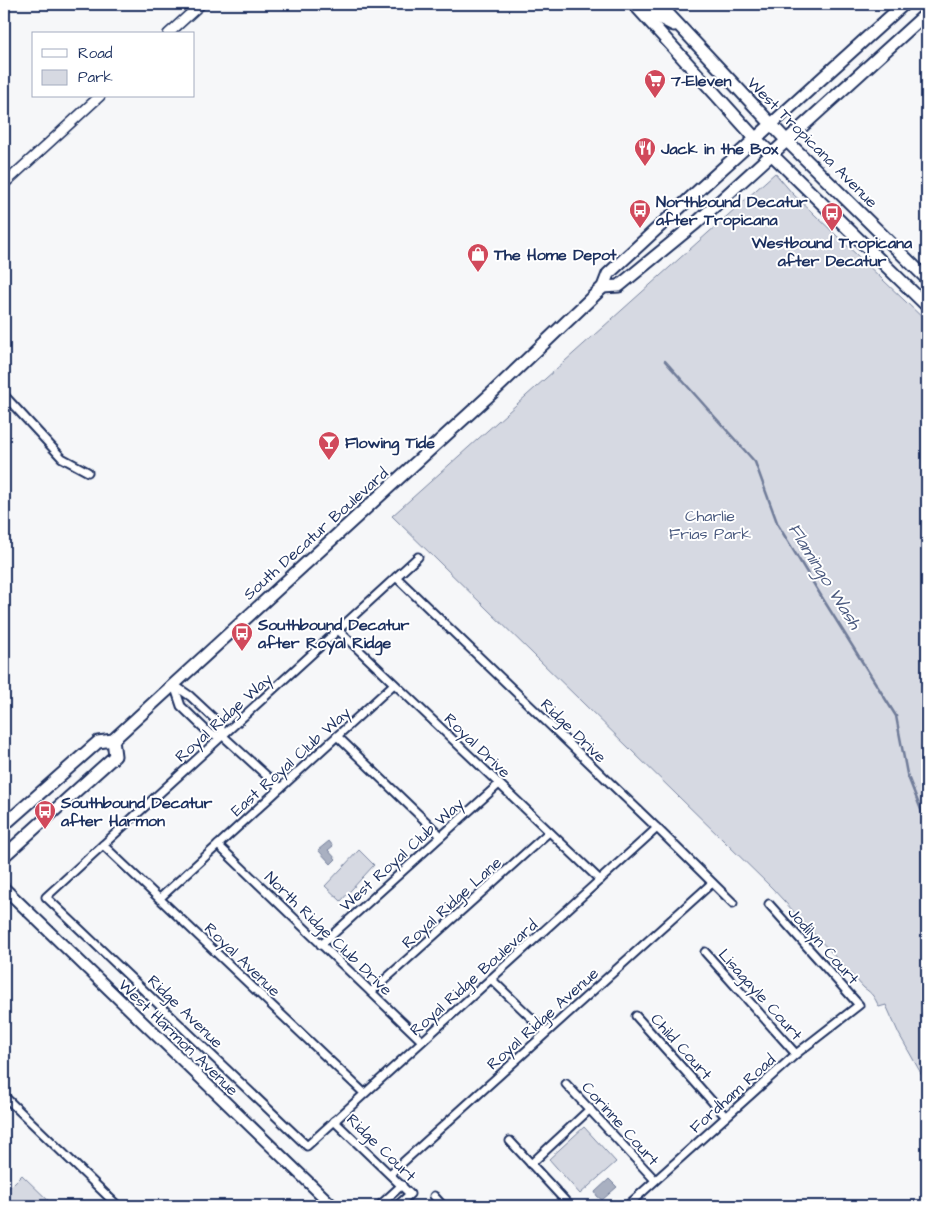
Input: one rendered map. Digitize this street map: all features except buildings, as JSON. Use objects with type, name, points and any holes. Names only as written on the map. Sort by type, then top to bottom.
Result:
[{"type":"main road","points":[[634,4],[755,138],[927,306]]},
{"type":"main road","points":[[647,4],[660,18],[682,30]]},
{"type":"main road","name":"West Tropicana Avenue","points":[[659,4],[787,141],[927,279]]},
{"type":"main road","name":"South Decatur Boulevard","points":[[4,826],[98,742],[113,740],[174,685],[493,392],[603,287],[608,274],[904,4]]},
{"type":"main road","points":[[918,22],[927,4]]},
{"type":"main road","name":"South Decatur Boulevard","points":[[603,287],[619,286],[696,223],[927,13]]},
{"type":"main road","points":[[4,856],[115,756],[113,740]]},
{"type":"main road","name":"West Harmon Avenue","points":[[4,888],[333,1206]]},
{"type":"street","points":[[170,32],[201,4]]},
{"type":"street","points":[[4,184],[98,98]]},
{"type":"street","points":[[4,395],[62,458],[88,472]]},
{"type":"street","name":"Royal Ridge Way","points":[[46,897],[418,557]]},
{"type":"street","name":"Ridge Drive","points":[[396,577],[733,903]]},
{"type":"street","name":"Royal Drive","points":[[338,630],[600,880]]},
{"type":"street","name":"East Royal Club Way","points":[[160,898],[394,684]]},
{"type":"street","points":[[174,685],[181,706],[210,734],[223,736]]},
{"type":"street","points":[[174,685],[190,696],[220,724],[223,736],[280,788]]},
{"type":"street","points":[[337,736],[441,836]]},
{"type":"street","name":"West Royal Club Way","points":[[321,945],[499,784]]},
{"type":"street","name":"Royal Ridge Boulevard","points":[[307,1146],[657,828]]},
{"type":"street","name":"Royal Ridge Lane","points":[[371,992],[549,832]]},
{"type":"street","name":"Royal Avenue","points":[[103,845],[364,1093]]},
{"type":"street","name":"North Ridge Club Drive","points":[[218,846],[422,1041]]},
{"type":"street","name":"Royal Ridge Avenue","points":[[390,1174],[712,882]]},
{"type":"street","name":"Ridge Avenue","points":[[46,897],[307,1146]]},
{"type":"street","name":"Jodilyn Court","points":[[768,904],[859,1005]]},
{"type":"street","name":"Lisagayle Court","points":[[705,952],[796,1054]]},
{"type":"street","points":[[491,979],[546,1032]]},
{"type":"street","name":"Fordham Road","points":[[627,1206],[796,1054],[859,1005]]},
{"type":"street","name":"Child Court","points":[[636,1016],[726,1117]]},
{"type":"street","name":"Corinne Court","points":[[566,1084],[655,1180]]},
{"type":"street","points":[[4,1096],[118,1206]]},
{"type":"street","points":[[531,1164],[590,1109]]},
{"type":"street","name":"Ridge Court","points":[[334,1121],[410,1194],[397,1206]]},
{"type":"street","points":[[510,1141],[570,1206]]},
{"type":"street","points":[[379,1206],[402,1185]]},
{"type":"street","points":[[434,1196],[443,1206]]},
{"type":"green space","name":"Charlie Frias Park","points":[[775,173],[792,193],[927,322],[927,1084],[899,1034],[886,1005],[879,1007],[875,998],[772,888],[392,516]]},
{"type":"green space","points":[[359,850],[374,865],[341,901],[325,886]]},
{"type":"green space","points":[[584,1127],[616,1162],[580,1194],[549,1159]]},
{"type":"green space","points":[[22,1175],[54,1206],[4,1206],[4,1193]]},
{"type":"water","points":[[329,841],[333,846],[328,850],[336,859],[331,864],[318,850]]},
{"type":"water","points":[[609,1179],[617,1187],[602,1200],[595,1192]]},
{"type":"waterway","name":"Flamingo Wash","points":[[665,361],[755,462],[778,525],[896,716],[907,774],[927,825]]},
{"type":"place","name":"7-Eleven","points":[[655,99]]},
{"type":"place","name":"Jack in the Box","points":[[645,167]]},
{"type":"place","name":"Northbound Decatur after Tropicana","points":[[640,229]]},
{"type":"place","name":"Westbound Tropicana after Decatur","points":[[832,232]]},
{"type":"place","name":"The Home Depot","points":[[478,273]]},
{"type":"place","name":"Flowing Tide","points":[[329,461]]},
{"type":"place","name":"Southbound Decatur after Royal Ridge","points":[[242,652]]},
{"type":"place","name":"Southbound Decatur after Harmon","points":[[45,830]]}]
